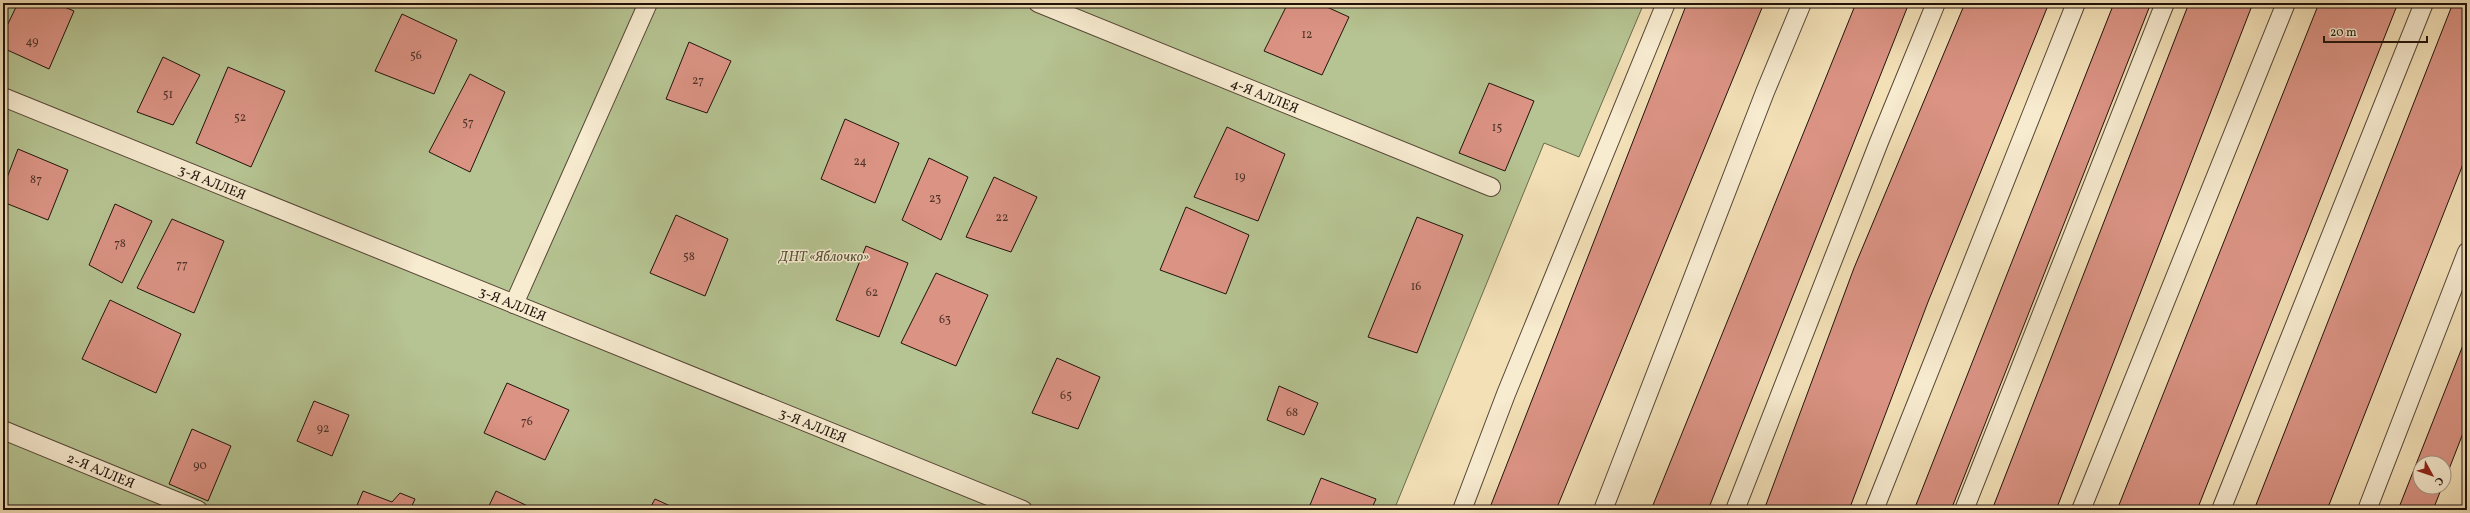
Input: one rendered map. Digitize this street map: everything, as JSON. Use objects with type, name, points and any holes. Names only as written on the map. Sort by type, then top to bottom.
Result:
[{"type":"lane","points":[[514,304],[648,3]]},
{"type":"lane","name":"4-Я АЛЛЕЯ","points":[[1038,3],[1491,187]]},
{"type":"lane","points":[[1462,510],[1506,394],[1666,3]]},
{"type":"lane","points":[[1603,510],[1765,92],[1802,3]]},
{"type":"lane","points":[[1736,510],[1882,135],[1936,3]]},
{"type":"lane","points":[[1874,510],[2076,3]]},
{"type":"lane","points":[[1964,510],[2165,3]]},
{"type":"lane","points":[[2081,510],[2286,3]]},
{"type":"lane","points":[[2221,510],[2424,3]]},
{"type":"lane","name":"3-Я АЛЛЕЯ","points":[[3,97],[1023,510]]},
{"type":"lane","points":[[2367,510],[2467,252]]},
{"type":"lane","name":"2-Я АЛЛЕЯ","points":[[3,430],[198,510]]},
{"type":"green space","name":"ДНТ «Яблочко»","points":[[3,3],[1644,3],[1579,157],[1544,143],[1394,510],[3,510]]},
{"type":"building","points":[[18,3],[55,3],[74,11],[49,69],[3,48],[3,34]]},
{"type":"building","points":[[1288,3],[1318,3],[1349,17],[1322,75],[1264,51]]},
{"type":"building","points":[[1687,3],[1764,3],[1556,510],[1489,510]]},
{"type":"building","points":[[1856,3],[1909,3],[1708,510],[1651,510]]},
{"type":"building","points":[[1965,3],[2049,3],[1928,302],[1849,510],[1764,510],[1854,268]]},
{"type":"building","points":[[2114,3],[2151,3],[1951,510],[1914,510]]},
{"type":"building","points":[[2189,3],[2253,3],[2056,510],[1992,510]]},
{"type":"building","points":[[2319,3],[2398,3],[2197,510],[2117,510]]},
{"type":"building","points":[[2453,3],[2467,3],[2467,154],[2327,510],[2254,510]]},
{"type":"building","points":[[402,14],[457,40],[434,94],[375,71]]},
{"type":"building","points":[[689,42],[731,61],[707,113],[666,99]]},
{"type":"building","points":[[163,57],[200,75],[173,125],[137,112]]},
{"type":"building","points":[[228,67],[285,91],[251,167],[196,143]]},
{"type":"building","points":[[470,74],[505,92],[470,172],[429,152]]},
{"type":"building","points":[[1489,83],[1534,101],[1505,171],[1459,153]]},
{"type":"building","points":[[845,119],[899,143],[875,203],[821,179]]},
{"type":"building","points":[[1227,127],[1285,154],[1258,221],[1194,197]]},
{"type":"building","points":[[18,149],[68,170],[48,220],[3,202],[3,188]]},
{"type":"building","points":[[929,158],[968,177],[941,240],[902,220]]},
{"type":"building","points":[[994,177],[1037,197],[1011,252],[966,237]]},
{"type":"building","points":[[115,204],[152,221],[122,283],[89,265]]},
{"type":"building","points":[[1186,207],[1249,235],[1226,294],[1160,270]]},
{"type":"building","points":[[676,215],[728,239],[705,296],[650,273]]},
{"type":"building","points":[[1417,217],[1463,235],[1417,353],[1368,337]]},
{"type":"building","points":[[172,219],[224,241],[194,313],[137,288]]},
{"type":"building","points":[[866,246],[908,263],[879,337],[836,320]]},
{"type":"building","points":[[936,273],[988,295],[956,366],[901,343]]},
{"type":"building","points":[[110,300],[181,334],[156,393],[82,359]]},
{"type":"building","points":[[2467,335],[2467,423],[2452,461],[2452,455],[2420,455]]},
{"type":"building","points":[[1057,358],[1100,377],[1078,429],[1032,413]]},
{"type":"building","points":[[507,383],[569,410],[545,460],[484,433]]},
{"type":"building","points":[[1279,386],[1318,403],[1304,435],[1267,420]]},
{"type":"building","points":[[314,401],[349,415],[332,456],[297,441]]},
{"type":"building","points":[[192,429],[231,446],[208,501],[169,484]]},
{"type":"building","points":[[2412,474],[2412,495],[2439,495],[2433,510],[2398,510]]},
{"type":"building","points":[[1321,478],[1376,499],[1371,510],[1308,510]]},
{"type":"building","points":[[363,491],[392,502],[400,493],[415,499],[410,510],[355,510]]},
{"type":"building","points":[[496,491],[534,509],[487,510]]},
{"type":"building","points":[[655,499],[679,510],[649,510]]}]
